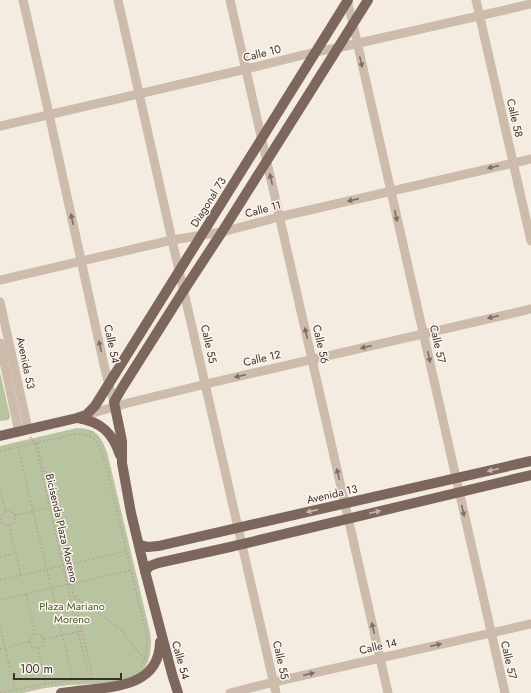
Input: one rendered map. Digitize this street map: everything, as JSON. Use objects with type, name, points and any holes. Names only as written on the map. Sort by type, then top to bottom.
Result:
[{"type":"main road","name":"Diagonal 73","points":[[82,416],[95,406],[347,0]]},
{"type":"main road","points":[[115,404],[122,388],[368,0]]},
{"type":"main road","name":"Calle 54","points":[[115,404],[122,441],[122,462],[132,513],[145,571],[178,693]]},
{"type":"main road","points":[[82,416],[106,430],[117,447],[122,462]]},
{"type":"main road","name":"Calle 12","points":[[0,436],[82,416]]},
{"type":"main road","name":"Avenida 13","points":[[139,545],[148,548],[158,546],[531,461]]},
{"type":"main road","points":[[145,571],[150,566],[158,563],[531,475]]},
{"type":"main road","points":[[61,693],[115,689],[130,686],[142,681],[153,670],[157,661],[160,652],[160,629]]},
{"type":"main road","points":[[168,693],[172,684],[172,674]]},
{"type":"street","name":"Calle 54","points":[[23,0],[50,114],[109,384],[115,404]]},
{"type":"street","name":"Calle 55","points":[[118,0],[276,693]]},
{"type":"street","name":"Calle 56","points":[[230,0],[388,693]]},
{"type":"street","name":"Calle 57","points":[[347,0],[505,693]]},
{"type":"street","name":"Calle 58","points":[[476,0],[531,241]]},
{"type":"street","name":"Calle 10","points":[[0,126],[315,52],[357,44],[531,4]]},
{"type":"street","name":"Calle 11","points":[[0,280],[172,240],[222,232],[279,216],[531,159]]},
{"type":"street","name":"Avenida 53","points":[[0,302],[24,430]]},
{"type":"street","name":"Calle 12","points":[[82,416],[115,404],[531,309]]},
{"type":"street","name":"Avenida 53","points":[[0,343],[24,430]]},
{"type":"street","name":"Calle 14","points":[[230,693],[531,624]]},
{"type":"path","name":"Bicisenda Plaza Moreno","points":[[24,430],[36,443],[89,679]]},
{"type":"path","points":[[0,451],[75,434],[88,435],[94,439],[101,450],[105,461],[147,637],[145,658],[141,666]]},
{"type":"path","points":[[36,443],[93,679]]},
{"type":"path","points":[[18,447],[73,680]]},
{"type":"path","points":[[0,490],[6,511]]},
{"type":"path","points":[[15,516],[52,507]]},
{"type":"path","points":[[6,511],[10,511],[15,516]]},
{"type":"path","points":[[6,511],[1,515],[0,519],[2,523],[9,525]]},
{"type":"path","points":[[9,525],[13,523],[15,516]]},
{"type":"path","points":[[9,525],[21,576]]},
{"type":"path","points":[[0,580],[126,551]]},
{"type":"path","points":[[0,557],[16,553]]},
{"type":"path","points":[[0,600],[131,570]]},
{"type":"path","points":[[26,594],[35,634]]},
{"type":"path","points":[[74,597],[121,630],[138,652],[145,658]]},
{"type":"path","points":[[0,627],[15,690]]},
{"type":"path","points":[[44,639],[82,631]]},
{"type":"path","points":[[29,642],[31,636],[37,633],[44,639]]},
{"type":"path","points":[[38,648],[42,645],[44,639]]},
{"type":"path","points":[[0,649],[29,642]]},
{"type":"path","points":[[29,642],[34,648],[38,648]]},
{"type":"path","points":[[38,648],[46,684]]},
{"type":"path","points":[[0,693],[73,680],[107,679]]},
{"type":"green space","points":[[0,372],[10,418],[8,420],[0,421]]},
{"type":"green space","name":"Plaza Mariano Moreno","points":[[77,428],[89,430],[97,434],[107,452],[150,632],[151,642],[148,662],[138,675],[116,683],[70,685],[45,688],[23,693],[0,693],[0,446]]}]
